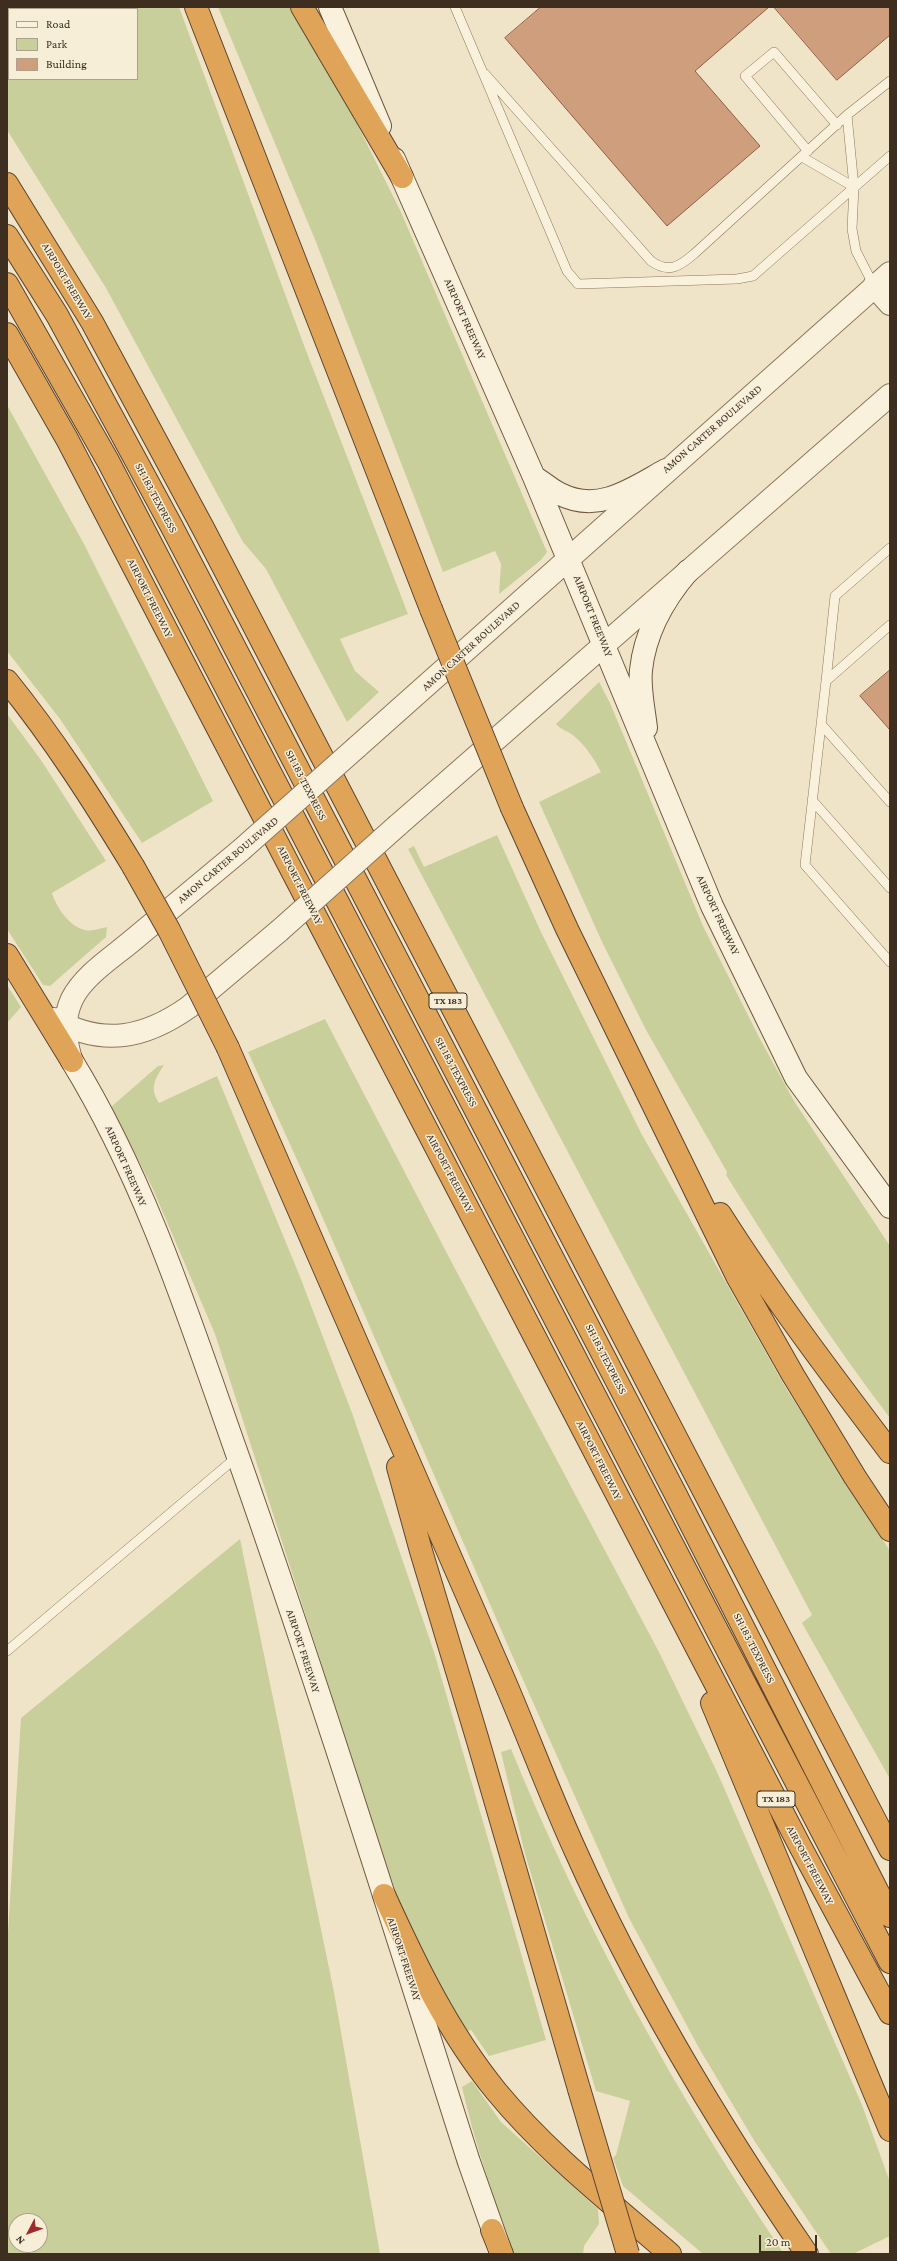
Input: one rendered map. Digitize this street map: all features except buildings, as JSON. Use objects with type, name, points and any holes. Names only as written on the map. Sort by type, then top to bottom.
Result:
[{"type":"highway","points":[[196,7],[430,609],[512,808],[567,929],[737,1276],[801,1389],[890,1530]]},
{"type":"highway","points":[[302,7],[402,177]]},
{"type":"highway","name":"AIRPORT FREEWAY","points":[[7,184],[92,322],[199,521],[890,1849]]},
{"type":"highway","name":"SH 183 TEXPRESS","points":[[7,236],[56,315],[176,534],[675,1493],[890,1916]]},
{"type":"highway","points":[[7,284],[108,461],[890,1962]]},
{"type":"highway","name":"AIRPORT FREEWAY","points":[[7,334],[71,445],[800,1846],[890,2013]]},
{"type":"highway","points":[[7,681],[30,709],[88,791],[169,930],[228,1048],[380,1401],[523,1723],[576,1852],[623,1950],[675,2045],[732,2140],[808,2254]]},
{"type":"highway","points":[[7,956],[72,1061]]},
{"type":"highway","points":[[624,1046],[687,1160],[753,1266],[819,1360],[890,1452]]},
{"type":"highway","points":[[380,1401],[420,1551],[478,1741],[628,2254]]},
{"type":"highway","points":[[664,1584],[738,1769],[890,2130]]},
{"type":"highway","points":[[384,1894],[433,1997],[495,2090],[524,2124],[568,2166],[670,2254]]},
{"type":"highway","points":[[492,2230],[502,2254]]},
{"type":"main road","name":"AIRPORT FREEWAY","points":[[330,7],[402,177],[569,559],[712,906],[796,1078],[889,1202]]},
{"type":"main road","points":[[882,280],[890,304]]},
{"type":"main road","name":"AMON CARTER BOULEVARD","points":[[72,1061],[67,1042],[66,1026],[71,1001],[87,980],[241,850],[569,559],[666,470],[882,280]]},
{"type":"main road","points":[[41,1009],[66,1026],[90,1034],[122,1036],[161,1024],[189,1007],[278,931],[604,643],[890,395]]},
{"type":"main road","points":[[534,477],[560,494],[587,503],[619,496],[666,470]]},
{"type":"main road","points":[[648,752],[641,670],[647,641],[658,612],[688,571]]},
{"type":"main road","name":"AIRPORT FREEWAY","points":[[72,1061],[91,1092],[119,1147],[172,1271],[238,1456],[384,1894],[492,2230]]},
{"type":"lane","points":[[457,8],[481,69],[567,271],[578,284],[737,279],[753,276],[890,156]]},
{"type":"lane","points":[[836,125],[774,52],[745,76],[805,154],[854,187]]},
{"type":"lane","points":[[481,69],[651,261],[659,267],[669,269],[684,262],[847,115],[890,81]]},
{"type":"lane","points":[[847,115],[854,187],[852,229],[856,251],[882,280]]},
{"type":"lane","points":[[890,548],[835,596],[805,865],[890,962]]},
{"type":"lane","points":[[826,681],[890,625]]},
{"type":"lane","points":[[821,724],[890,802]]},
{"type":"lane","points":[[812,800],[890,888]]},
{"type":"lane","points":[[7,1651],[238,1456]]},
{"type":"green space","points":[[7,7],[179,7],[305,348],[408,614],[340,639],[355,671],[379,692],[347,722],[266,569],[243,542],[106,288],[7,130]]},
{"type":"green space","points":[[218,7],[294,7],[326,62],[400,210],[547,552],[541,560],[499,594],[501,564],[495,551],[443,572],[316,242]]},
{"type":"green space","points":[[7,405],[84,544],[213,801],[142,843],[60,719],[7,651]]},
{"type":"green space","points":[[599,682],[610,703],[703,926],[760,1039],[794,1101],[890,1246],[890,1418],[825,1329],[726,1175],[727,1172],[646,1030],[603,944],[539,802],[601,772],[586,748],[574,736],[556,724]]},
{"type":"green space","points":[[7,714],[41,760],[106,861],[52,893],[64,916],[74,925],[87,930],[107,927],[106,937],[50,986],[43,985],[7,929]]},
{"type":"green space","points":[[497,835],[541,932],[641,1133],[787,1390],[890,1551],[890,1779],[802,1623],[812,1615],[408,849],[414,846],[424,867]]},
{"type":"green space","points":[[7,985],[21,1007],[7,1023]]},
{"type":"green space","points":[[325,1019],[452,1263],[659,1652],[718,1774],[862,2105],[890,2182],[890,2236],[853,2254],[831,2254],[755,2142],[699,2048],[629,1918],[512,1655],[308,1184],[248,1052]]},
{"type":"green space","points":[[164,1065],[154,1084],[154,1093],[159,1103],[217,1076],[299,1274],[352,1413],[434,1652],[546,2040],[489,2056],[471,2030],[465,2032],[436,1985],[397,1898],[215,1334],[152,1187],[111,1107],[158,1066]]},
{"type":"green space","points":[[240,1539],[334,1992],[380,2254],[7,2254],[7,1949],[21,1718]]},
{"type":"green space","points":[[511,1749],[569,1881],[634,2009],[706,2133],[784,2254],[703,2254],[623,2186],[613,2158],[616,2155],[630,2101],[596,2091],[525,1854],[501,1752]]},
{"type":"green space","points":[[472,2081],[501,2122],[598,2209],[599,2224],[584,2246],[583,2254],[513,2254],[479,2150],[462,2087]]}]
